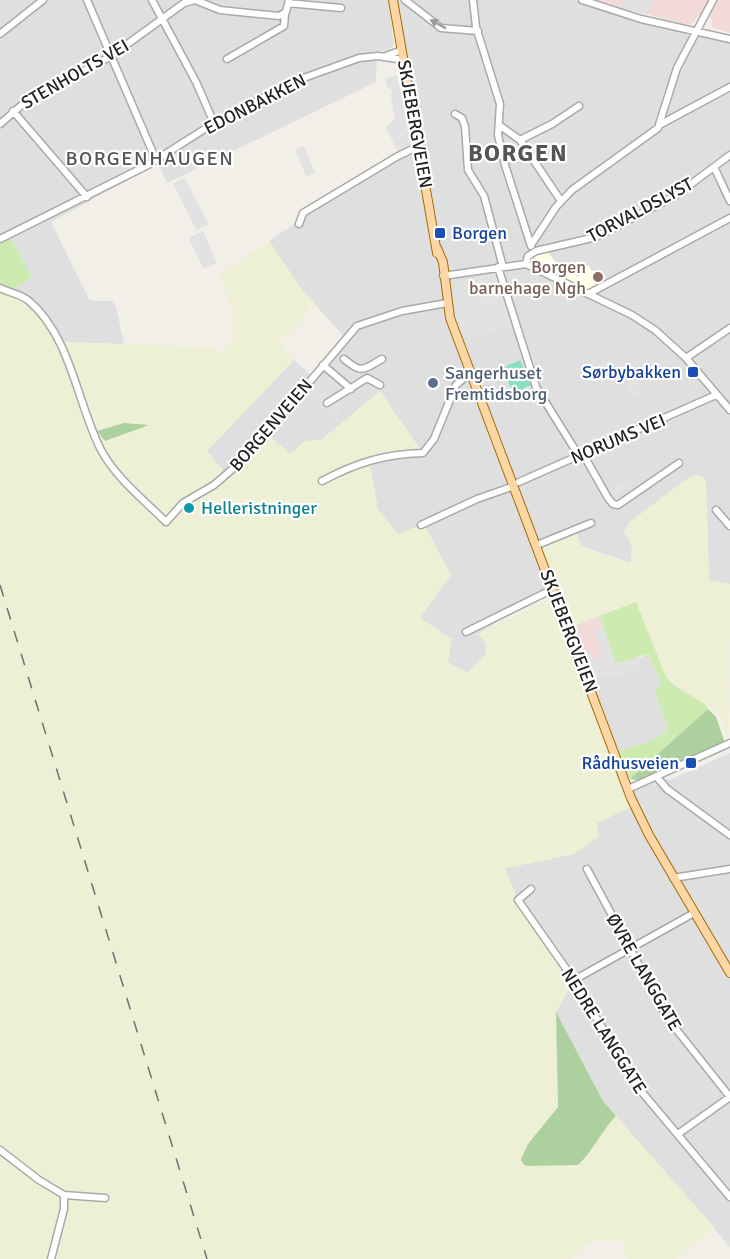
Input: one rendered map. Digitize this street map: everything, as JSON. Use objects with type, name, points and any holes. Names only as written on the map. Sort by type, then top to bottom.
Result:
[{"type":"main road","name":"SKJEBERGVEIEN","points":[[393,0],[447,303],[628,789],[649,836],[730,973]]},
{"type":"street","points":[[0,34],[43,0]]},
{"type":"street","points":[[87,0],[156,160]]},
{"type":"street","points":[[152,0],[196,82],[214,123]]},
{"type":"street","name":"STENHOLTS VEI","points":[[0,124],[14,111],[111,56],[184,3],[195,0],[220,10],[274,16],[285,14]]},
{"type":"street","points":[[405,0],[441,28],[478,31]]},
{"type":"street","points":[[473,0],[478,31],[500,104],[499,125],[505,165],[533,252],[526,264]]},
{"type":"street","points":[[582,0],[641,19],[730,39]]},
{"type":"street","points":[[661,124],[677,68],[713,0]]},
{"type":"street","points":[[227,59],[284,26],[289,2],[341,8]]},
{"type":"street","name":"EDONBAKKEN","points":[[382,57],[402,50]]},
{"type":"street","name":"EDONBAKKEN","points":[[0,239],[87,197],[156,160],[214,123],[283,87],[334,65],[359,58],[382,57],[404,60]]},
{"type":"street","points":[[531,245],[561,201],[577,186],[661,124],[730,87]]},
{"type":"street","points":[[520,140],[552,124],[579,106]]},
{"type":"street","points":[[14,111],[87,197]]},
{"type":"street","points":[[455,114],[462,118],[465,126],[468,170],[484,196],[500,267],[536,387],[613,504],[618,505],[679,463]]},
{"type":"street","points":[[499,125],[520,140],[561,201]]},
{"type":"street","points":[[299,224],[303,213],[398,156],[419,146]]},
{"type":"street","name":"TORVALDSLYST","points":[[533,252],[596,237],[675,196],[730,155]]},
{"type":"street","points":[[714,167],[730,201]]},
{"type":"street","points":[[588,294],[730,218]]},
{"type":"street","points":[[0,233],[7,236]]},
{"type":"street","points":[[443,275],[526,264],[648,325],[686,357],[730,410]]},
{"type":"street","name":"BORGENVEIEN","points":[[0,288],[21,296],[37,309],[58,342],[102,451],[123,479],[166,522],[183,503],[214,485],[244,459],[323,365],[362,323],[402,311],[447,303]]},
{"type":"street","points":[[686,357],[730,328]]},
{"type":"street","points":[[344,359],[358,370],[363,370],[382,359]]},
{"type":"street","points":[[323,365],[351,389]]},
{"type":"street","points":[[322,481],[369,459],[395,454],[423,453],[434,439],[456,385],[471,372]]},
{"type":"street","points":[[327,403],[367,378],[380,385]]},
{"type":"street","name":"NORUMS VEI","points":[[421,525],[477,498],[516,484],[716,395]]},
{"type":"street","points":[[716,510],[730,526]]},
{"type":"street","points":[[537,546],[591,523]]},
{"type":"street","points":[[466,632],[553,588]]},
{"type":"street","points":[[628,789],[730,743]]},
{"type":"street","points":[[656,776],[667,789],[730,835]]},
{"type":"street","name":"ØVRE LANGGATE","points":[[587,869],[628,949],[668,1019],[730,1097]]},
{"type":"street","points":[[673,878],[730,869]]},
{"type":"street","name":"NEDRE LANGGATE","points":[[531,889],[518,900],[574,980],[636,1085],[730,1197]]},
{"type":"street","points":[[574,980],[694,913]]},
{"type":"street","points":[[678,1134],[730,1097]]},
{"type":"street","points":[[0,1150],[39,1180],[64,1195],[105,1198]]},
{"type":"street","points":[[51,1259],[66,1202],[64,1195]]},
{"type":"shaded area","points":[[0,0],[388,0],[394,44],[389,50],[377,52],[376,82],[167,183],[158,164],[51,222],[89,299],[112,301],[116,307],[124,344],[58,342],[0,288]]},
{"type":"shaded area","points":[[397,0],[574,0],[685,32],[689,37],[701,33],[730,41],[730,584],[709,581],[706,482],[645,511],[631,521],[624,531],[632,546],[631,563],[581,546],[576,529],[532,547],[547,588],[479,634],[487,644],[485,655],[467,673],[447,662],[452,639],[419,619],[421,525],[398,534],[378,510],[369,459],[380,392],[321,440],[305,441],[289,455],[269,435],[229,478],[207,451],[294,360],[311,375],[346,339],[302,290],[269,241],[351,186],[415,147],[422,146]]},
{"type":"shaded area","points":[[593,0],[730,0],[730,33],[712,27],[711,17],[698,16],[692,24],[685,24]]},
{"type":"shaded area","points":[[624,0],[654,0],[647,15],[619,7]]},
{"type":"shaded area","points":[[397,75],[412,148],[399,155],[386,127],[395,118],[392,90],[387,87],[385,78]]},
{"type":"shaded area","points":[[304,146],[315,173],[306,176],[295,149]]},
{"type":"shaded area","points":[[185,178],[209,225],[196,230],[173,183]]},
{"type":"shaded area","points":[[203,231],[217,263],[203,269],[189,238]]},
{"type":"shaded area","points":[[269,241],[302,290],[314,302],[303,315],[302,322],[278,342],[294,360],[207,451],[229,477],[269,435],[290,454],[305,441],[321,440],[380,391],[423,453],[369,459],[378,510],[398,534],[424,524],[451,575],[420,618],[452,639],[448,662],[468,673],[485,655],[487,644],[478,634],[548,599],[561,622],[564,638],[580,673],[622,792],[631,807],[597,823],[599,837],[574,854],[505,868],[518,900],[574,980],[556,1012],[558,1107],[528,1144],[590,1154],[603,1128],[616,1116],[715,1228],[677,1259],[627,1259],[622,1241],[591,1242],[569,1259],[0,1259],[0,288],[28,300],[58,342],[212,347],[221,352],[232,341],[231,308],[220,275]]},
{"type":"shaded area","points":[[548,252],[560,268],[568,272],[566,274],[575,274],[576,277],[582,274],[584,265],[589,266],[592,271],[600,270],[601,273],[592,277],[596,284],[603,281],[587,290],[533,263],[535,256]]},
{"type":"shaded area","points":[[495,274],[512,324],[484,337],[461,333],[450,288],[457,281]]},
{"type":"shaded area","points":[[636,361],[641,394],[631,397],[627,376],[622,377],[620,365]]},
{"type":"shaded area","points":[[316,382],[341,409],[333,419],[307,392]]},
{"type":"shaded area","points":[[695,475],[702,476],[706,482],[709,580],[730,584],[729,739],[719,715],[710,706],[685,694],[666,677],[636,602],[573,626],[540,544],[576,529],[581,546],[631,563],[632,546],[624,531],[631,521]]},
{"type":"shaded area","points":[[628,478],[632,484],[614,498],[609,492]]},
{"type":"shaded area","points":[[599,616],[616,664],[590,678],[573,626]]},
{"type":"shaded area","points":[[602,627],[616,664],[639,657],[643,668],[614,677],[607,674],[590,678],[580,651],[589,649],[593,659],[602,656],[594,630]]},
{"type":"shaded area","points":[[648,654],[662,684],[654,689],[668,729],[654,740],[618,751],[590,678],[607,674]]},
{"type":"shaded area","points":[[730,753],[730,1247],[603,1101],[556,1012],[505,868],[574,854],[596,823],[631,807],[644,828],[628,789],[656,776],[670,780]]},
{"type":"green space","points":[[11,238],[32,278],[7,292],[0,288],[0,243]]},
{"type":"green space","points":[[520,360],[531,385],[513,393],[502,368]]},
{"type":"green space","points":[[124,423],[149,425],[105,441],[97,431]]},
{"type":"green space","points":[[636,602],[666,677],[675,686],[705,704],[708,709],[630,779],[618,751],[654,740],[668,729],[654,689],[662,684],[648,654],[616,664],[599,616]]},
{"type":"green space","points":[[708,709],[716,717],[725,743],[678,762],[640,784],[638,780],[630,779]]},
{"type":"green space","points":[[556,1012],[603,1101],[616,1116],[578,1165],[527,1166],[521,1159],[528,1144],[558,1107]]},
{"type":"railway","points":[[0,585],[207,1259]]},
{"type":"place","name":"Borgen","points":[[440,233]]},
{"type":"place","name":"Borgen barnehage Ngh","points":[[598,277]]},
{"type":"place","name":"Sørbybakken","points":[[693,372]]},
{"type":"place","name":"Sangerhuset Fremtidsborg","points":[[433,383]]},
{"type":"place","name":"Helleristninger","points":[[189,508]]},
{"type":"place","name":"Rådhusveien","points":[[691,763]]},
{"type":"district","name":"BORGEN","points":[[518,153]]},
{"type":"district","name":"BORGENHAUGEN","points":[[150,158]]}]
